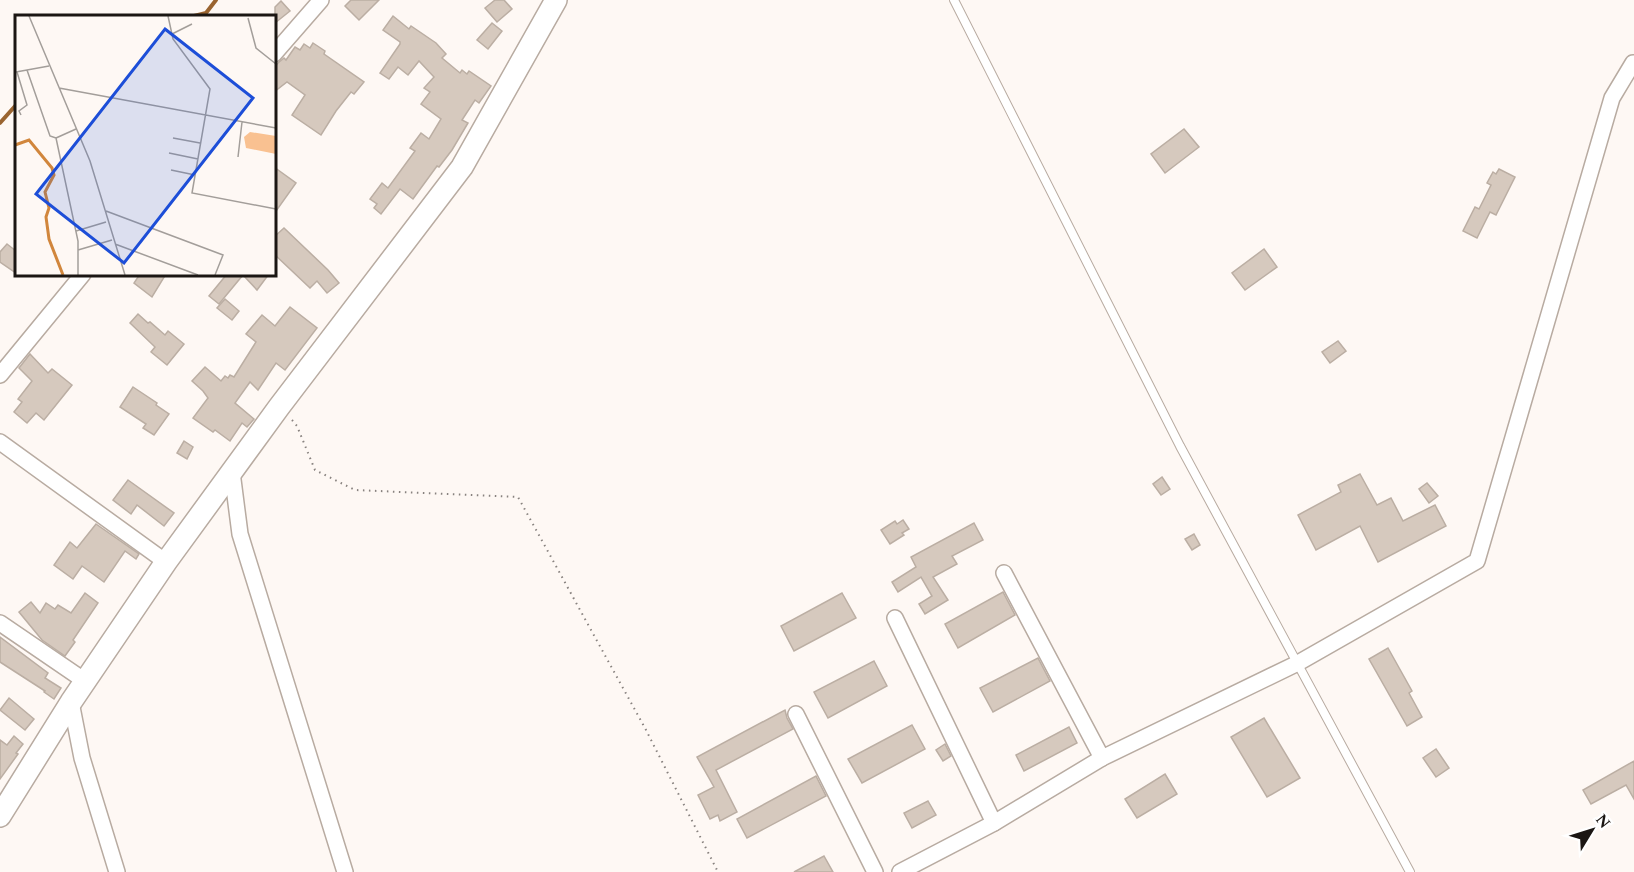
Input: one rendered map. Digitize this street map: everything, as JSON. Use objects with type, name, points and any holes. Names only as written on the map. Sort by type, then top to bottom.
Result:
[{"type":"main road","points":[[0,816],[71,702],[166,562],[279,407],[462,167],[556,0]]},
{"type":"street","points":[[276,52],[321,0]]},
{"type":"street","points":[[900,872],[994,823],[1102,758],[1298,663],[1477,561],[1612,98],[1634,62]]},
{"type":"street","points":[[0,375],[81,276]]},
{"type":"street","points":[[0,442],[166,562]]},
{"type":"street","points":[[232,472],[240,534],[345,872]]},
{"type":"street","points":[[1004,573],[1102,758]]},
{"type":"street","points":[[895,618],[994,823]]},
{"type":"street","points":[[0,624],[85,681]]},
{"type":"street","points":[[71,702],[82,758],[117,872]]},
{"type":"street","points":[[795,714],[875,872]]},
{"type":"lane","points":[[954,0],[1180,446],[1410,872]]},
{"type":"path","points":[[279,407],[297,426],[315,470],[355,490],[518,497],[646,730],[718,872]]},
{"type":"building","points":[[351,0],[379,0],[359,20],[345,6]]},
{"type":"building","points":[[495,0],[504,0],[512,9],[497,22],[485,8]]},
{"type":"building","points":[[281,1],[290,11],[276,22],[275,7]]},
{"type":"building","points":[[393,16],[409,29],[411,26],[436,43],[446,54],[442,58],[460,73],[462,70],[467,74],[469,71],[491,86],[479,103],[475,100],[462,120],[468,123],[452,150],[413,199],[400,189],[381,214],[374,208],[377,204],[370,199],[382,183],[388,188],[415,151],[410,148],[421,133],[429,139],[441,119],[421,104],[430,92],[424,88],[434,77],[419,61],[408,75],[398,67],[389,79],[380,73],[400,44],[383,30]]},
{"type":"building","points":[[492,23],[502,31],[488,49],[477,40]]},
{"type":"building","points":[[313,43],[325,51],[324,54],[364,82],[354,94],[351,92],[321,135],[292,115],[305,95],[287,82],[276,90],[276,66],[278,63],[284,58],[286,60],[295,47],[300,50],[304,44],[310,48]]},
{"type":"building","points":[[1184,129],[1199,147],[1165,173],[1151,154]]},
{"type":"building","points":[[276,168],[296,183],[276,211]]},
{"type":"building","points":[[1499,169],[1515,177],[1496,215],[1490,212],[1477,238],[1463,231],[1475,207],[1479,209],[1491,185],[1487,183],[1493,172],[1496,174]]},
{"type":"building","points":[[284,228],[339,283],[327,293],[317,281],[310,288],[276,256],[276,235]]},
{"type":"building","points":[[7,244],[15,250],[15,272],[0,262],[0,252]]},
{"type":"building","points":[[1264,249],[1277,267],[1245,290],[1232,273]]},
{"type":"building","points":[[139,276],[165,276],[152,297],[134,283]]},
{"type":"building","points":[[225,276],[242,276],[219,304],[209,296]]},
{"type":"building","points":[[244,276],[268,276],[257,290]]},
{"type":"building","points":[[225,299],[239,311],[232,320],[217,308]]},
{"type":"building","points":[[290,307],[317,328],[285,370],[276,363],[258,390],[250,382],[235,403],[254,419],[247,427],[242,423],[230,441],[193,418],[208,398],[192,381],[205,367],[221,381],[225,376],[234,377],[256,342],[246,334],[262,315],[275,326]]},
{"type":"building","points":[[138,314],[165,335],[168,331],[184,344],[167,365],[151,352],[155,347],[130,323]]},
{"type":"building","points":[[1338,341],[1346,351],[1330,363],[1322,352]]},
{"type":"building","points":[[30,354],[48,373],[52,369],[72,385],[44,420],[36,413],[27,423],[14,412],[22,402],[18,399],[32,381],[19,368]]},
{"type":"building","points":[[133,387],[169,414],[154,435],[143,428],[146,424],[120,407]]},
{"type":"building","points":[[184,441],[193,447],[187,459],[177,453]]},
{"type":"building","points":[[1360,474],[1377,505],[1391,498],[1403,521],[1435,505],[1446,526],[1378,562],[1360,526],[1316,550],[1298,515],[1341,492],[1338,485]]},
{"type":"building","points":[[1162,477],[1170,489],[1161,495],[1153,484]]},
{"type":"building","points":[[128,480],[174,513],[164,526],[137,505],[131,514],[113,500]]},
{"type":"building","points":[[1427,483],[1438,496],[1429,503],[1419,489]]},
{"type":"building","points":[[903,520],[909,529],[890,544],[881,530],[895,521],[897,524]]},
{"type":"building","points":[[974,523],[983,540],[952,556],[957,564],[933,577],[948,600],[925,614],[919,604],[932,596],[921,577],[898,592],[892,582],[916,567],[911,557]]},
{"type":"building","points":[[96,524],[139,554],[136,559],[125,551],[104,582],[82,566],[73,579],[54,565],[70,542],[77,548]]},
{"type":"building","points":[[1194,534],[1200,545],[1192,550],[1185,539]]},
{"type":"building","points":[[1003,592],[1015,615],[958,648],[945,624]]},
{"type":"building","points":[[85,593],[98,603],[65,656],[42,640],[19,612],[31,602],[40,613],[46,603],[55,609],[58,605],[71,613]]},
{"type":"building","points":[[842,593],[856,618],[794,651],[781,626]]},
{"type":"building","points":[[0,637],[48,673],[45,678],[61,688],[54,699],[0,662]]},
{"type":"building","points":[[1388,648],[1412,691],[1409,693],[1422,717],[1407,726],[1369,659]]},
{"type":"building","points":[[1038,658],[1050,681],[993,712],[980,688]]},
{"type":"building","points":[[874,661],[887,686],[828,718],[814,692]]},
{"type":"building","points":[[9,698],[34,719],[25,730],[0,710]]},
{"type":"building","points":[[785,710],[793,729],[716,770],[737,812],[720,821],[718,815],[710,819],[698,795],[714,787],[697,757]]},
{"type":"building","points":[[1264,718],[1300,778],[1267,797],[1231,737]]},
{"type":"building","points":[[912,725],[925,749],[862,783],[848,759]]},
{"type":"building","points":[[1069,727],[1077,743],[1024,771],[1016,755]]},
{"type":"building","points":[[14,736],[23,744],[0,779],[0,740],[7,745]]},
{"type":"building","points":[[945,744],[951,756],[943,761],[936,750]]},
{"type":"building","points":[[1436,749],[1449,768],[1436,777],[1423,758]]},
{"type":"building","points":[[1634,761],[1634,799],[1626,785],[1591,804],[1583,790]]},
{"type":"building","points":[[1165,774],[1177,794],[1137,818],[1125,799]]},
{"type":"building","points":[[816,776],[826,796],[747,838],[737,819]]},
{"type":"building","points":[[928,801],[936,815],[912,828],[904,813]]},
{"type":"building","points":[[824,856],[833,872],[794,872]]},
{"type":"waterway","points":[[198,15],[206,13],[216,0]]},
{"type":"waterway","points":[[0,123],[15,106]]}]
